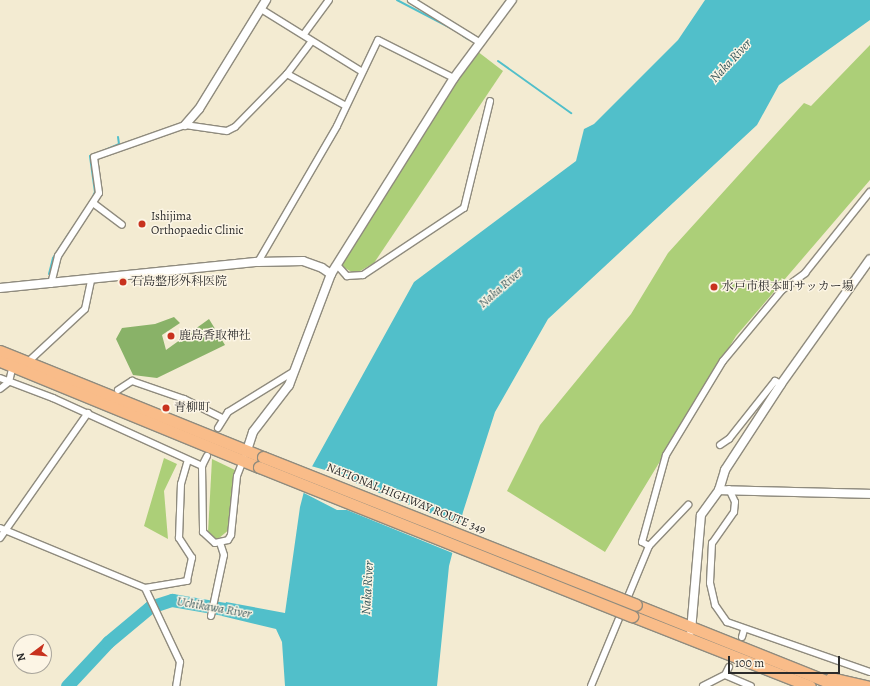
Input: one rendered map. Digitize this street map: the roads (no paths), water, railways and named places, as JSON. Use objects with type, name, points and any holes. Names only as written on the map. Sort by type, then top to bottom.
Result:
[{"type":"highway","name":"NATIONAL HIGHWAY ROUTE 349","points":[[0,351],[29,361],[261,462],[634,610],[692,628],[818,686]]},
{"type":"highway","name":"NATIONAL HIGHWAY ROUTE 349","points":[[0,361],[246,455]]},
{"type":"highway","name":"NATIONAL HIGHWAY ROUTE 349","points":[[634,610],[687,639],[805,680],[839,686]]},
{"type":"highway","name":"NATIONAL HIGHWAY ROUTE 349","points":[[805,680],[867,686]]},
{"type":"street","points":[[185,125],[199,109],[266,0]]},
{"type":"street","points":[[304,34],[329,0]]},
{"type":"street","points":[[411,0],[479,42]]},
{"type":"street","points":[[207,456],[202,466],[203,532],[210,542],[220,542],[231,535],[237,476],[246,455],[253,432],[281,397],[293,372],[331,274],[454,78],[479,42],[512,0]]},
{"type":"street","points":[[261,9],[304,34],[311,42],[361,72]]},
{"type":"street","points":[[258,262],[346,106],[361,72],[378,40],[454,78]]},
{"type":"street","points":[[51,284],[58,256],[99,193],[94,158],[185,125],[227,131],[235,127],[287,74],[311,42]]},
{"type":"street","points":[[287,74],[346,106]]},
{"type":"street","points":[[336,265],[347,276],[363,274],[464,208],[490,101]]},
{"type":"street","points":[[649,546],[642,542],[666,455],[723,361],[782,290],[805,273],[870,192]]},
{"type":"street","points":[[93,203],[122,225]]},
{"type":"street","points":[[687,639],[692,628],[701,515],[718,490],[725,470],[781,384],[870,259]]},
{"type":"street","points":[[0,288],[258,262],[311,262],[331,274]]},
{"type":"street","points":[[29,361],[85,309],[91,280]]},
{"type":"street","points":[[0,389],[9,382],[13,366]]},
{"type":"street","points":[[218,428],[222,418],[293,372]]},
{"type":"street","points":[[0,378],[88,413],[202,466]]},
{"type":"street","points":[[118,390],[132,381],[191,402],[222,418]]},
{"type":"street","points":[[720,445],[729,439],[775,381],[781,384]]},
{"type":"street","points":[[0,538],[3,530],[88,413]]},
{"type":"street","points":[[3,530],[145,588],[187,581],[192,558],[179,538],[181,484],[188,460]]},
{"type":"street","points":[[718,490],[728,488],[870,494]]},
{"type":"street","points":[[728,488],[736,502],[734,512],[712,544],[710,583],[715,605],[728,622],[744,630],[870,672]]},
{"type":"street","points":[[591,686],[649,546],[688,505]]},
{"type":"street","points":[[210,616],[224,555],[220,542]]},
{"type":"street","points":[[145,588],[155,613],[180,662],[176,686]]},
{"type":"street","points":[[742,638],[744,630]]},
{"type":"street","points":[[703,686],[725,675],[729,667]]},
{"type":"street","points":[[725,675],[751,686]]},
{"type":"water","name":"Naka River","points":[[705,0],[870,0],[870,20],[779,85],[757,125],[548,319],[495,412],[463,512],[449,566],[437,686],[285,686],[282,642],[276,629],[222,616],[223,609],[226,602],[285,613],[300,507],[309,472],[414,282],[576,161],[584,129],[594,124],[678,40]]},
{"type":"waterway","points":[[397,0],[460,33]]},
{"type":"waterway","points":[[463,36],[468,39]]},
{"type":"waterway","points":[[498,61],[571,113]]},
{"type":"waterway","points":[[103,151],[119,144],[118,137]]},
{"type":"waterway","points":[[92,199],[95,192],[90,156],[93,155]]},
{"type":"waterway","points":[[49,274],[53,258],[69,233]]},
{"type":"waterway","name":"Uchikawa River","points":[[67,686],[108,642],[150,607],[172,600],[224,609]]},
{"type":"place","name":"Ishijima Orthopaedic Clinic","points":[[142,224]]},
{"type":"place","name":"石島整形外科医院","points":[[123,282]]},
{"type":"place","name":"水戸市根本町サッカー場","points":[[714,287]]},
{"type":"place","name":"鹿島香取神社","points":[[171,336]]},
{"type":"place","name":"青柳町","points":[[166,408]]}]
